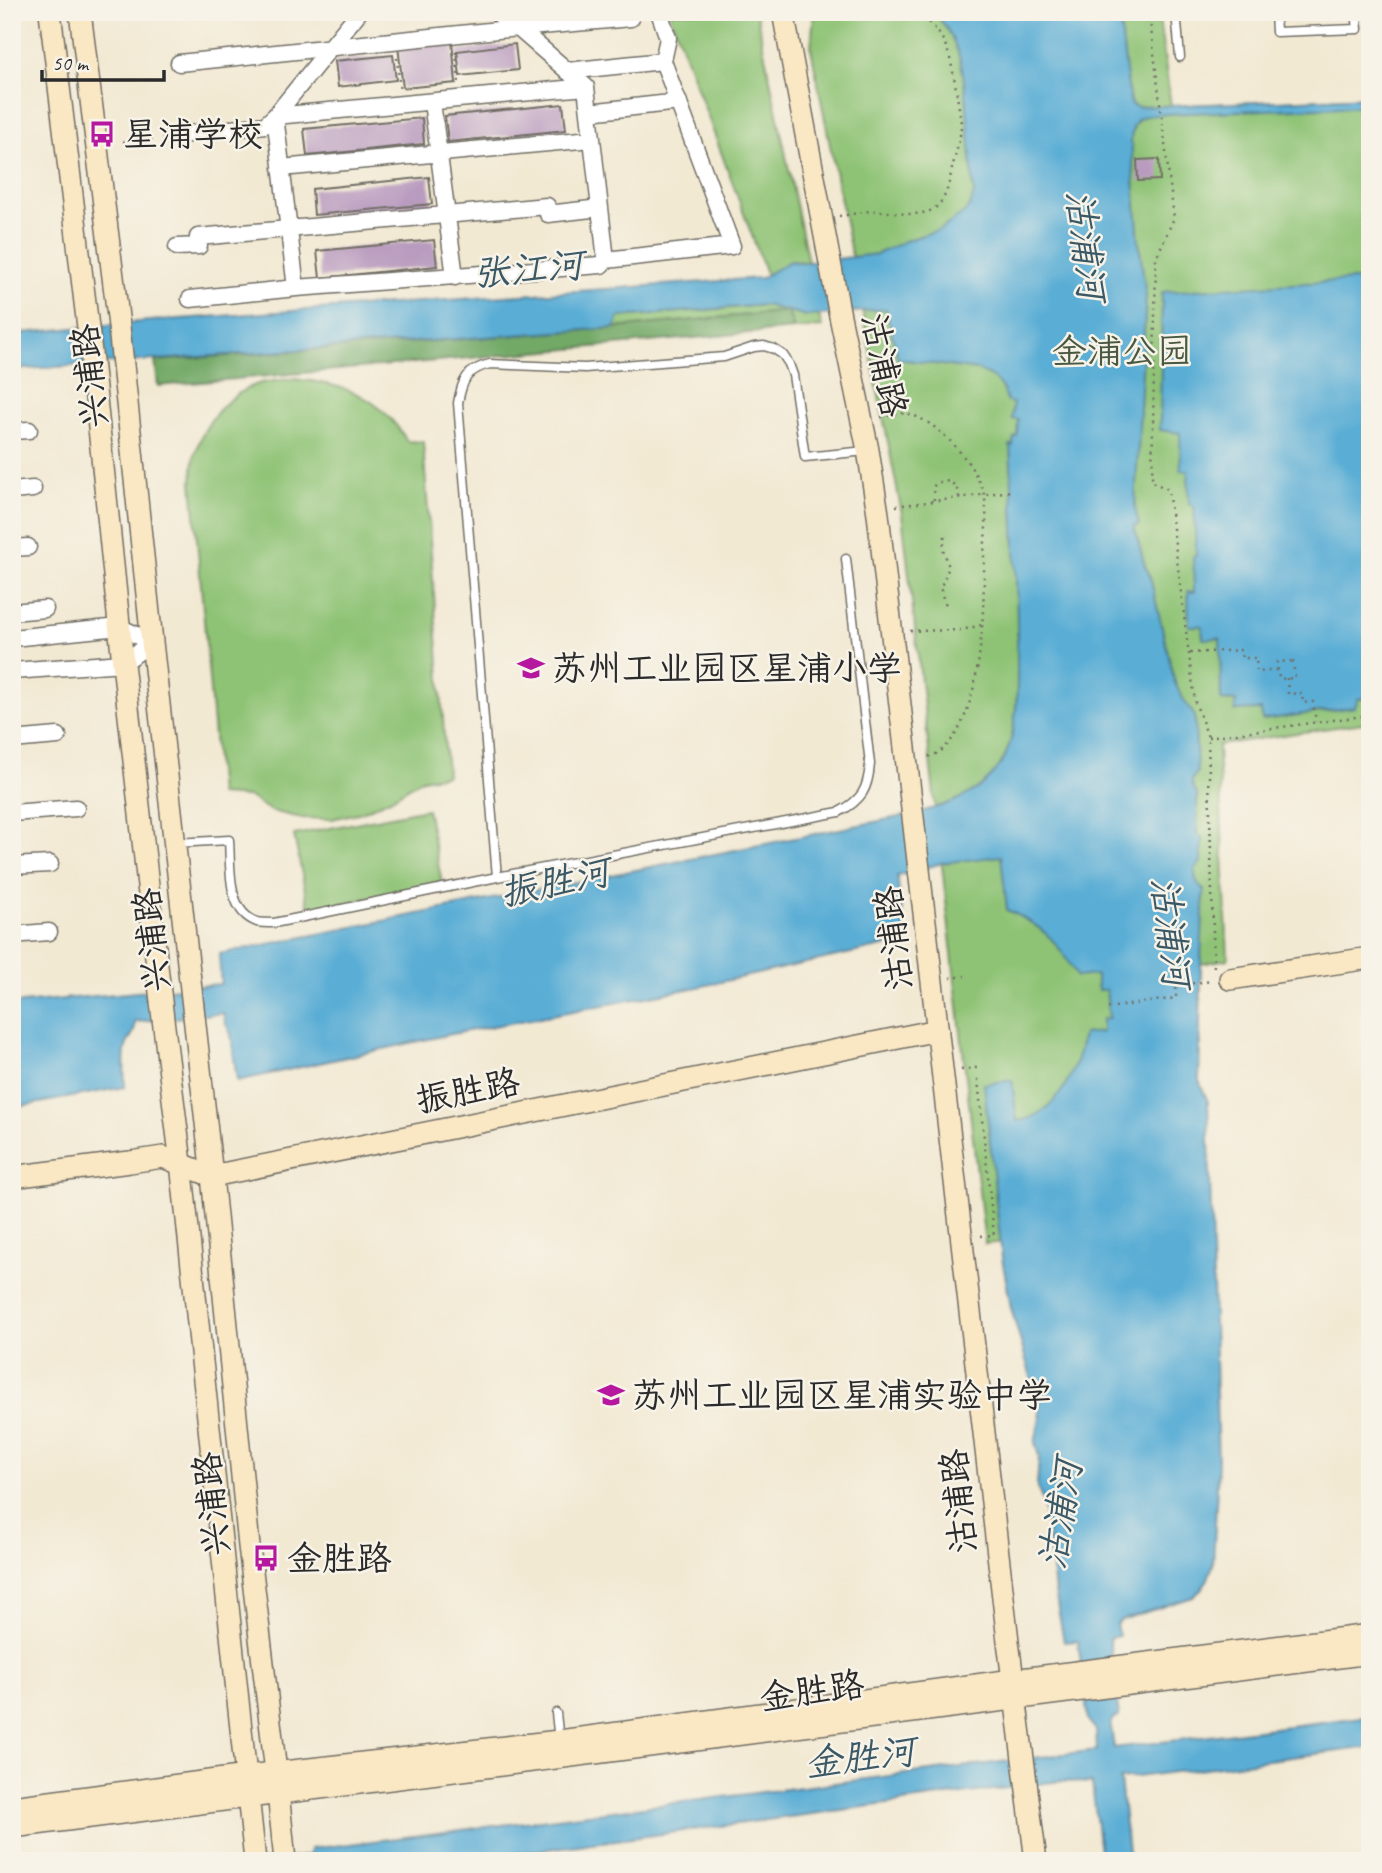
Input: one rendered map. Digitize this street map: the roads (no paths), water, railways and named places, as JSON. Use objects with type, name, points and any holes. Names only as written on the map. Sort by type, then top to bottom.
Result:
[{"type":"main road","name":"兴浦路","points":[[50,12],[93,369],[255,1860]]},
{"type":"main road","name":"兴浦路","points":[[80,12],[118,317],[285,1859]]},
{"type":"main road","name":"沽浦路","points":[[783,12],[878,514],[1036,1861]]},
{"type":"main road","points":[[1230,979],[1370,958]]},
{"type":"main road","name":"振胜路","points":[[212,1176],[937,1030]]},
{"type":"main road","points":[[12,1177],[163,1157],[212,1176]]},
{"type":"main road","name":"金胜路","points":[[1127,1676],[1370,1635]]},
{"type":"main road","name":"金胜路","points":[[12,1827],[279,1794],[560,1750],[1014,1689],[1370,1653]]},
{"type":"main road","name":"金胜路","points":[[12,1807],[276,1772],[560,1750]]},
{"type":"street","points":[[171,136],[265,125],[275,117],[359,12]]},
{"type":"street","points":[[496,12],[586,87],[606,260]]},
{"type":"street","points":[[190,299],[296,288],[601,265],[606,260],[732,246],[663,61],[668,38],[659,12]]},
{"type":"street","points":[[180,63],[631,18]]},
{"type":"street","points":[[567,71],[663,61]]},
{"type":"street","points":[[275,117],[586,87]]},
{"type":"street","points":[[432,102],[456,277]]},
{"type":"street","points":[[589,112],[679,102]]},
{"type":"street","points":[[275,117],[296,288]]},
{"type":"street","points":[[281,168],[592,139]]},
{"type":"street","points":[[177,247],[199,246],[198,237],[547,206],[548,214],[600,208]]},
{"type":"street","points":[[12,491],[33,489]]},
{"type":"street","points":[[12,612],[45,609]]},
{"type":"street","points":[[12,638],[119,627],[152,642],[123,663],[12,671]]},
{"type":"street","points":[[12,740],[58,736]]},
{"type":"street","points":[[12,813],[76,808]]},
{"type":"street","points":[[12,866],[50,864]]},
{"type":"street","points":[[12,935],[49,932]]},
{"type":"lane","points":[[1176,12],[1180,57]]},
{"type":"lane","points":[[1275,12],[1276,32],[1358,29],[1356,12]]},
{"type":"lane","points":[[497,877],[458,403],[461,386],[470,372],[490,364],[585,368],[724,357],[764,346],[783,355],[789,363],[806,457],[868,450]]},
{"type":"lane","points":[[175,843],[229,840],[236,903],[244,915],[258,922],[274,923],[839,811],[853,804],[862,794],[869,780],[870,764],[846,559]]},
{"type":"lane","points":[[556,1713],[560,1750]]},
{"type":"water","name":"沽浦河","points":[[932,12],[1119,12],[1129,96],[1131,104],[1137,107],[1370,97],[1370,106],[1146,116],[1138,120],[1132,130],[1139,242],[1146,296],[1135,507],[1139,526],[1134,526],[1150,576],[1175,683],[1195,716],[1197,773],[1192,784],[1197,794],[1197,833],[1202,838],[1201,862],[1195,873],[1204,890],[1199,1081],[1208,1102],[1218,1465],[1213,1565],[1207,1581],[1193,1597],[1121,1620],[1116,1625],[1119,1636],[1109,1638],[1119,1717],[1113,1718],[1111,1727],[1114,1748],[1370,1716],[1370,1747],[1120,1779],[1129,1861],[1101,1861],[1092,1783],[1060,1781],[458,1861],[260,1861],[309,1856],[310,1849],[1097,1750],[1096,1730],[1088,1720],[1078,1641],[1064,1642],[1044,1505],[1037,1486],[1039,1456],[1035,1443],[1040,1418],[1037,1398],[1011,1308],[1002,1258],[984,1084],[1012,1080],[1017,1121],[1044,1110],[1054,1101],[1070,1076],[1083,1034],[1102,1032],[1102,1019],[1109,1018],[1106,990],[1098,990],[1096,975],[1077,977],[1049,936],[1007,910],[1001,856],[942,863],[897,876],[906,941],[698,987],[447,1035],[237,1081],[231,1034],[223,1013],[135,1022],[125,1054],[125,1087],[12,1108],[12,1004],[221,984],[219,954],[889,819],[949,803],[976,789],[1003,762],[1015,718],[1017,602],[1010,445],[1013,446],[1014,437],[1017,437],[1018,420],[1012,419],[1013,403],[1007,402],[1001,386],[984,373],[898,359],[886,309],[807,316],[765,305],[619,317],[615,328],[12,370],[12,334],[150,321],[761,278],[790,261],[803,263],[877,254],[941,229],[964,213],[971,204],[974,193],[961,63],[951,36]]},
{"type":"water","points":[[1370,279],[1370,700],[1358,699],[1355,707],[1262,720],[1261,710],[1235,711],[1236,701],[1221,700],[1220,638],[1203,639],[1202,626],[1189,626],[1188,591],[1194,592],[1193,556],[1196,556],[1194,506],[1189,505],[1188,471],[1181,470],[1180,433],[1160,430],[1162,292]]},
{"type":"place","name":"星浦学校","points":[[102,134]]},
{"type":"place","name":"苏州工业园区星浦小学","points":[[531,668]]},
{"type":"place","name":"苏州工业园区星浦实验中学","points":[[611,1395]]},
{"type":"place","name":"金胜路","points":[[266,1558]]},
{"type":"water label","name":"张江河","points":[[528,269]]},
{"type":"water label","name":"振胜河","points":[[555,882]]},
{"type":"water label","name":"金胜河","points":[[860,1757]]},
{"type":"park label","name":"金浦公园","points":[[1122,351]]}]
